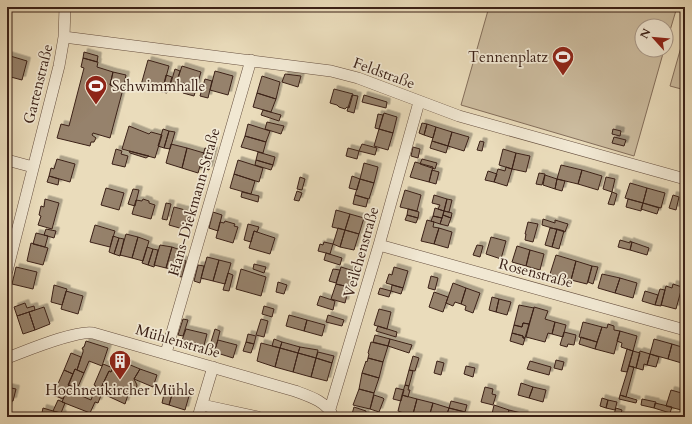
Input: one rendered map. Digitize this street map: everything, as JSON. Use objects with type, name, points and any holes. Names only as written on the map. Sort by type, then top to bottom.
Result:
[{"type":"street","name":"Gartenstraße","points":[[7,270],[59,66],[64,37],[65,7]]},
{"type":"street","name":"Feldstraße","points":[[64,37],[251,60],[345,74],[459,116],[685,179]]},
{"type":"street","name":"Hans-Diekmann-Straße","points":[[166,353],[251,60]]},
{"type":"street","name":"Veilchenstraße","points":[[332,413],[419,102]]},
{"type":"street","points":[[7,160],[33,167]]},
{"type":"street","name":"Rosenstraße","points":[[379,245],[685,330]]},
{"type":"street","name":"Mühlenstraße","points":[[7,358],[74,334],[86,332],[93,333],[299,392],[317,400],[332,413]]},
{"type":"street","points":[[198,417],[213,367]]},
{"type":"street","points":[[202,405],[258,417]]},
{"type":"shaded area","name":"Tennenplatz","points":[[489,7],[677,7],[674,18],[634,18],[634,58],[662,58],[634,156],[461,105]]},
{"type":"shaded area","points":[[685,33],[685,90],[670,86]]},
{"type":"building","points":[[84,52],[98,56],[97,62],[83,58]]},
{"type":"building","points":[[7,55],[27,61],[22,80],[7,76]]},
{"type":"building","name":"Schwimmhalle","points":[[83,58],[98,62],[97,67],[113,72],[110,85],[123,89],[110,138],[93,133],[92,135],[96,138],[94,142],[91,142],[90,146],[57,138],[61,124],[69,126],[84,68],[81,67]]},
{"type":"building","points":[[148,60],[169,66],[162,92],[141,85]]},
{"type":"building","points":[[182,66],[201,72],[194,96],[183,93],[186,84],[177,81]]},
{"type":"building","points":[[175,69],[180,71],[175,87],[170,86]]},
{"type":"building","points":[[215,71],[233,76],[228,95],[210,90]]},
{"type":"building","points":[[113,72],[126,75],[123,89],[110,85]]},
{"type":"building","points":[[285,74],[301,76],[298,87],[282,82]]},
{"type":"building","points":[[166,75],[172,77],[167,93],[162,92]]},
{"type":"building","points":[[262,76],[280,82],[276,99],[257,93]]},
{"type":"building","points":[[205,79],[212,81],[208,98],[200,96]]},
{"type":"building","points":[[334,89],[353,94],[349,108],[347,107],[345,109],[330,103]]},
{"type":"building","points":[[257,93],[276,99],[271,112],[253,107]]},
{"type":"building","points":[[352,95],[358,96],[354,113],[347,111]]},
{"type":"building","points":[[364,95],[387,102],[386,108],[362,102]]},
{"type":"building","points":[[263,110],[281,115],[279,121],[261,115]]},
{"type":"building","points":[[384,113],[397,117],[393,133],[379,129]]},
{"type":"building","points":[[378,114],[383,115],[379,129],[375,128]]},
{"type":"building","points":[[267,122],[284,126],[281,134],[265,129]]},
{"type":"building","points":[[422,123],[427,124],[424,135],[419,133]]},
{"type":"building","points":[[248,124],[270,131],[266,142],[245,136]]},
{"type":"building","points":[[427,124],[436,127],[433,138],[424,135]]},
{"type":"building","points":[[129,126],[149,134],[151,132],[162,135],[155,158],[122,149]]},
{"type":"building","points":[[436,127],[452,132],[448,146],[432,141]]},
{"type":"building","points":[[163,129],[169,131],[164,148],[158,146]]},
{"type":"building","points":[[379,129],[393,133],[388,150],[374,146]]},
{"type":"building","points":[[613,129],[621,131],[620,136],[612,134]]},
{"type":"building","points":[[169,131],[175,132],[170,149],[164,148]]},
{"type":"building","points":[[452,132],[469,137],[464,151],[448,146]]},
{"type":"building","points":[[245,136],[266,142],[263,153],[241,147]]},
{"type":"building","points":[[614,137],[626,140],[624,146],[612,143]]},
{"type":"building","points":[[432,141],[448,146],[446,153],[430,148]]},
{"type":"building","points":[[480,141],[484,142],[482,151],[477,150]]},
{"type":"building","points":[[171,144],[187,148],[182,168],[166,163]]},
{"type":"building","points":[[362,144],[377,148],[375,155],[359,151]]},
{"type":"building","points":[[413,147],[420,149],[418,158],[411,156]]},
{"type":"building","points":[[187,148],[204,153],[198,173],[182,168]]},
{"type":"building","points":[[205,148],[214,151],[209,170],[200,167]]},
{"type":"building","points":[[348,148],[359,151],[357,159],[346,156]]},
{"type":"building","points":[[116,149],[122,151],[121,154],[128,156],[125,167],[112,164]]},
{"type":"building","points":[[503,149],[516,153],[512,169],[499,165]]},
{"type":"building","points":[[129,151],[149,156],[146,158],[130,153]]},
{"type":"building","points":[[258,152],[275,157],[273,165],[256,160]]},
{"type":"building","points":[[516,153],[530,156],[526,172],[512,169]]},
{"type":"building","points":[[57,159],[75,164],[70,182],[49,176],[51,168],[54,169]]},
{"type":"building","points":[[422,159],[437,163],[435,169],[420,164]]},
{"type":"building","points":[[238,160],[263,168],[259,182],[234,174]]},
{"type":"building","points":[[256,160],[273,165],[271,170],[255,165]]},
{"type":"building","points":[[415,162],[433,167],[429,182],[410,177]]},
{"type":"building","points":[[364,163],[378,167],[374,183],[360,179]]},
{"type":"building","points":[[561,165],[582,170],[578,184],[557,179]]},
{"type":"building","points":[[506,167],[512,169],[507,186],[494,182],[498,169],[505,171]]},
{"type":"building","points":[[432,170],[439,172],[436,184],[429,182]]},
{"type":"building","points":[[582,170],[602,176],[598,190],[578,184]]},
{"type":"building","points":[[488,171],[497,174],[494,182],[485,180]]},
{"type":"building","points":[[539,173],[545,174],[542,185],[536,184]]},
{"type":"building","points":[[234,174],[255,181],[251,194],[230,188]]},
{"type":"building","points":[[545,175],[557,179],[555,189],[543,185]]},
{"type":"building","points":[[49,176],[59,179],[58,185],[47,182]]},
{"type":"building","points":[[352,176],[360,179],[357,190],[349,188]]},
{"type":"building","points":[[300,177],[305,179],[302,190],[297,189]]},
{"type":"building","points":[[606,177],[615,179],[612,192],[603,189]]},
{"type":"building","points":[[360,179],[374,183],[369,199],[355,195]]},
{"type":"building","points":[[557,179],[565,181],[562,191],[555,189]]},
{"type":"building","points":[[630,183],[647,188],[643,203],[625,198]]},
{"type":"building","points":[[106,188],[124,193],[119,210],[101,205]]},
{"type":"building","points":[[647,188],[665,193],[661,208],[643,203]]},
{"type":"building","points":[[133,189],[139,190],[135,206],[128,204]]},
{"type":"building","points":[[405,190],[421,195],[417,211],[400,207]]},
{"type":"building","points":[[297,191],[302,193],[299,201],[294,200]]},
{"type":"building","points":[[242,192],[259,196],[258,202],[241,197]]},
{"type":"building","points":[[612,192],[617,194],[614,205],[608,204]]},
{"type":"building","points":[[355,195],[368,199],[366,207],[353,204]]},
{"type":"building","points":[[434,195],[447,199],[444,211],[438,209],[440,205],[432,203]]},
{"type":"building","points":[[673,195],[679,197],[676,210],[669,208]]},
{"type":"building","points":[[45,199],[59,203],[52,229],[38,225],[41,216],[39,215],[41,206],[44,207]]},
{"type":"building","points":[[143,199],[155,205],[151,219],[132,214],[136,200],[142,201]]},
{"type":"building","points":[[447,199],[452,200],[449,212],[444,211]]},
{"type":"building","points":[[628,199],[643,203],[641,211],[626,207]]},
{"type":"building","points":[[166,203],[171,204],[167,220],[162,219]]},
{"type":"building","points":[[643,203],[659,208],[657,214],[641,209]]},
{"type":"building","points":[[174,207],[189,211],[183,229],[169,225]]},
{"type":"building","points":[[435,208],[444,211],[442,218],[433,216]]},
{"type":"building","points":[[408,209],[419,212],[418,218],[407,215]]},
{"type":"building","points":[[336,210],[350,214],[345,230],[332,227]]},
{"type":"building","points":[[444,211],[452,213],[451,218],[443,215]]},
{"type":"building","points":[[213,212],[222,215],[218,231],[209,228]]},
{"type":"building","points":[[350,214],[364,218],[359,234],[345,230]]},
{"type":"building","points":[[407,215],[418,218],[416,223],[405,220]]},
{"type":"building","points":[[443,215],[451,218],[448,226],[440,224]]},
{"type":"building","points":[[433,216],[442,218],[440,224],[431,221]]},
{"type":"building","points":[[543,219],[555,223],[555,220],[568,224],[565,232],[542,225]]},
{"type":"building","points":[[427,220],[434,222],[433,227],[439,228],[434,244],[421,241]]},
{"type":"building","points":[[225,221],[235,224],[234,226],[238,227],[233,243],[216,238],[220,222],[224,223]]},
{"type":"building","points":[[528,222],[538,224],[533,242],[525,240]]},
{"type":"building","points":[[248,224],[259,227],[257,232],[254,231],[251,242],[244,240]]},
{"type":"building","points":[[95,225],[115,231],[110,247],[90,242]]},
{"type":"building","points":[[338,228],[345,230],[340,247],[333,244]]},
{"type":"building","points":[[439,228],[452,232],[448,248],[434,244]]},
{"type":"building","points":[[550,228],[557,229],[552,247],[545,245]]},
{"type":"building","points":[[46,229],[56,231],[54,238],[44,235]]},
{"type":"building","points":[[557,229],[564,231],[559,249],[552,247]]},
{"type":"building","points":[[345,230],[359,234],[354,250],[340,247]]},
{"type":"building","points":[[254,231],[275,238],[270,254],[249,248]]},
{"type":"building","points":[[36,233],[48,236],[45,247],[33,244]]},
{"type":"building","points":[[126,234],[138,237],[132,258],[120,255]]},
{"type":"building","points":[[113,236],[119,238],[114,254],[109,252]]},
{"type":"building","points":[[138,237],[149,241],[143,261],[132,258]]},
{"type":"building","points":[[491,237],[506,241],[501,259],[486,254]]},
{"type":"building","points":[[119,238],[124,239],[120,256],[114,254]]},
{"type":"building","points":[[620,240],[630,243],[630,241],[632,242],[630,250],[618,247]]},
{"type":"building","points":[[324,242],[333,244],[330,254],[318,251],[320,244],[323,245]]},
{"type":"building","points":[[632,242],[649,248],[647,255],[630,250]]},
{"type":"building","points":[[31,243],[48,248],[43,265],[27,261]]},
{"type":"building","points":[[160,245],[172,247],[166,268],[154,265]]},
{"type":"building","points":[[477,245],[483,246],[480,257],[473,255]]},
{"type":"building","points":[[517,246],[530,250],[526,266],[512,262]]},
{"type":"building","points":[[147,247],[153,249],[148,265],[142,263]]},
{"type":"building","points":[[172,247],[183,251],[178,271],[166,268]]},
{"type":"building","points":[[153,249],[158,250],[154,267],[148,265]]},
{"type":"building","points":[[530,250],[544,254],[540,270],[526,266]]},
{"type":"building","points":[[326,253],[342,258],[340,265],[324,260]]},
{"type":"building","points":[[556,255],[576,261],[571,280],[550,274]]},
{"type":"building","points":[[207,257],[219,260],[213,281],[201,278]]},
{"type":"building","points":[[181,259],[186,261],[182,277],[176,276]]},
{"type":"building","points":[[219,260],[231,263],[225,284],[213,281]]},
{"type":"building","points":[[576,261],[592,266],[587,284],[571,280]]},
{"type":"building","points":[[254,264],[266,267],[264,273],[253,269]]},
{"type":"building","points":[[198,265],[204,266],[200,283],[194,281]]},
{"type":"building","points":[[592,266],[598,267],[593,284],[588,282]]},
{"type":"building","points":[[16,267],[37,272],[33,289],[12,284]]},
{"type":"building","points":[[341,267],[354,271],[349,287],[336,284]]},
{"type":"building","points":[[394,267],[408,271],[403,288],[386,283],[389,274],[392,275]]},
{"type":"building","points":[[241,269],[266,277],[261,296],[236,289]]},
{"type":"building","points":[[333,269],[340,270],[336,283],[329,281]]},
{"type":"building","points":[[228,273],[233,275],[229,291],[223,290]]},
{"type":"building","points":[[602,274],[620,278],[615,293],[598,288]]},
{"type":"building","points":[[431,276],[438,278],[435,290],[428,288]]},
{"type":"building","points":[[620,278],[637,283],[633,298],[615,293]]},
{"type":"building","points":[[278,282],[287,285],[284,294],[276,292]]},
{"type":"building","points":[[453,283],[466,288],[461,304],[455,302],[453,306],[446,303]]},
{"type":"building","points":[[336,284],[349,287],[345,303],[331,299]]},
{"type":"building","points":[[673,284],[682,287],[676,309],[661,305],[666,286],[672,288]]},
{"type":"building","points":[[54,285],[67,289],[62,305],[51,302]]},
{"type":"building","points":[[392,285],[403,288],[401,294],[391,291]]},
{"type":"building","points":[[380,288],[391,291],[389,297],[378,294]]},
{"type":"building","points":[[466,288],[480,293],[473,313],[465,310],[466,306],[461,304]]},
{"type":"building","points":[[660,289],[665,290],[661,306],[655,305]]},
{"type":"building","points":[[66,291],[83,296],[78,314],[61,309]]},
{"type":"building","points":[[645,291],[658,295],[655,305],[642,301]]},
{"type":"building","points":[[434,292],[448,297],[443,312],[429,307]]},
{"type":"building","points":[[320,296],[335,301],[333,310],[317,305]]},
{"type":"building","points":[[492,297],[499,299],[496,312],[489,310]]},
{"type":"building","points":[[499,299],[511,302],[507,315],[496,312]]},
{"type":"building","points":[[25,303],[27,308],[34,306],[35,310],[17,316],[14,307]]},
{"type":"building","points":[[519,305],[534,308],[529,324],[523,323],[522,327],[514,325]]},
{"type":"building","points":[[264,306],[274,309],[272,317],[262,314]]},
{"type":"building","points":[[44,307],[50,324],[35,330],[29,312]]},
{"type":"building","points":[[534,307],[548,311],[545,319],[555,322],[552,334],[548,333],[545,342],[526,337]]},
{"type":"building","points":[[379,309],[391,312],[387,329],[374,325]]},
{"type":"building","points":[[29,312],[35,330],[23,334],[17,316]]},
{"type":"building","points":[[289,315],[307,320],[304,331],[286,326]]},
{"type":"building","points":[[328,315],[344,320],[342,326],[326,322]]},
{"type":"building","points":[[183,319],[188,320],[183,336],[178,335]]},
{"type":"building","points":[[261,319],[268,321],[264,337],[256,335]]},
{"type":"building","points":[[307,320],[325,325],[322,336],[304,331]]},
{"type":"building","points":[[555,322],[566,325],[563,337],[552,334]]},
{"type":"building","points":[[583,322],[602,327],[597,342],[579,337]]},
{"type":"building","points":[[523,323],[529,324],[525,338],[512,333],[514,325],[522,327]]},
{"type":"building","points":[[608,324],[614,326],[614,330],[620,331],[614,354],[595,349],[602,327],[607,328]]},
{"type":"building","points":[[378,326],[397,332],[396,337],[376,331]]},
{"type":"building","points":[[186,329],[207,334],[203,349],[181,343]]},
{"type":"building","points":[[215,329],[220,331],[216,347],[210,345]]},
{"type":"building","points":[[620,331],[637,336],[633,351],[621,347],[622,343],[617,341]]},
{"type":"building","points":[[564,332],[576,335],[574,345],[568,344],[567,347],[560,345]]},
{"type":"building","points":[[512,333],[525,338],[523,345],[510,341]]},
{"type":"building","points":[[248,334],[256,336],[254,344],[246,342]]},
{"type":"building","points":[[375,335],[390,339],[388,346],[373,342]]},
{"type":"building","points":[[581,337],[597,342],[595,349],[579,344]]},
{"type":"building","points":[[274,339],[282,342],[280,348],[272,346]]},
{"type":"building","points":[[390,339],[412,345],[409,353],[388,346]]},
{"type":"building","points":[[654,339],[672,344],[668,359],[650,354]]},
{"type":"building","points":[[218,340],[237,345],[233,358],[214,352]]},
{"type":"building","points":[[86,341],[108,348],[102,366],[89,361],[84,373],[77,370],[83,352],[82,349]]},
{"type":"building","points":[[246,342],[254,344],[251,353],[243,351]]},
{"type":"building","points":[[282,342],[300,347],[298,353],[280,348]]},
{"type":"building","points":[[371,342],[388,346],[383,362],[368,358]]},
{"type":"building","points":[[261,343],[280,348],[275,367],[257,361]]},
{"type":"building","points":[[672,344],[685,348],[685,364],[668,359]]},
{"type":"building","points":[[300,347],[318,350],[316,358],[298,353]]},
{"type":"building","points":[[280,348],[298,353],[293,372],[275,367]]},
{"type":"building","points":[[627,349],[633,351],[627,372],[621,371]]},
{"type":"building","points":[[633,351],[640,353],[636,368],[629,366]]},
{"type":"building","points":[[640,351],[650,354],[647,365],[644,364],[643,370],[636,368]]},
{"type":"building","points":[[318,352],[334,356],[332,363],[316,358]]},
{"type":"building","points":[[71,353],[81,357],[77,370],[75,369],[73,374],[64,370]]},
{"type":"building","points":[[298,353],[316,358],[311,377],[293,372]]},
{"type":"building","points":[[650,354],[659,357],[656,367],[647,365]]},
{"type":"building","points":[[413,356],[419,358],[415,371],[409,370]]},
{"type":"building","points":[[316,358],[332,363],[327,381],[311,377]]},
{"type":"building","points":[[368,358],[383,362],[379,378],[362,373]]},
{"type":"building","name":"Hochneukircher Mühle","points":[[116,359],[140,369],[134,379],[137,385],[136,389],[132,394],[128,395],[125,404],[99,392],[109,371],[111,372]]},
{"type":"building","points":[[556,360],[564,362],[562,370],[554,368]]},
{"type":"building","points":[[437,361],[444,363],[441,375],[434,373]]},
{"type":"building","points":[[530,361],[551,367],[549,375],[527,369]]},
{"type":"building","points":[[103,364],[113,368],[111,372],[109,371],[99,392],[102,393],[98,403],[95,402],[90,413],[62,402],[69,385],[77,389],[75,393],[91,400],[96,386],[94,385]]},
{"type":"building","points":[[466,366],[475,368],[473,377],[464,374]]},
{"type":"building","points":[[629,366],[634,367],[626,397],[620,395]]},
{"type":"building","points":[[75,369],[84,373],[77,389],[68,385]]},
{"type":"building","points":[[140,369],[157,375],[153,387],[134,379]]},
{"type":"building","points":[[64,370],[73,374],[63,399],[53,395]]},
{"type":"building","points":[[409,370],[413,371],[409,386],[405,385]]},
{"type":"building","points":[[362,373],[379,378],[374,393],[359,389]]},
{"type":"building","points":[[521,383],[533,387],[529,398],[518,395]]},
{"type":"building","points":[[405,385],[409,386],[408,390],[410,390],[408,397],[402,395]]},
{"type":"building","points":[[7,387],[16,389],[13,401],[10,401],[7,411]]},
{"type":"building","points":[[485,387],[493,389],[492,394],[496,395],[493,405],[481,402]]},
{"type":"building","points":[[533,387],[546,390],[543,402],[529,398]]},
{"type":"building","points":[[396,388],[404,390],[401,401],[393,399]]},
{"type":"building","points":[[359,389],[374,393],[370,409],[353,405]]},
{"type":"building","points":[[167,390],[173,391],[169,405],[162,403],[164,394]]},
{"type":"building","points":[[671,390],[685,394],[685,411],[666,406]]},
{"type":"building","points":[[173,391],[189,396],[185,410],[169,405]]},
{"type":"building","points":[[374,395],[384,399],[379,412],[370,409]]},
{"type":"building","points":[[402,395],[417,399],[413,414],[410,413],[409,415],[398,411]]},
{"type":"building","points":[[620,395],[637,400],[636,403],[619,399]]},
{"type":"building","points":[[602,398],[608,400],[606,408],[600,406]]},
{"type":"building","points":[[417,399],[433,403],[429,417],[418,417],[418,415],[413,414]]},
{"type":"building","points":[[642,399],[656,402],[654,408],[641,405]]},
{"type":"building","points":[[58,400],[65,403],[61,413],[53,411]]},
{"type":"building","points":[[608,400],[617,402],[615,410],[606,408]]},
{"type":"building","points":[[451,401],[467,405],[465,412],[449,408]]},
{"type":"building","points":[[433,403],[449,408],[446,417],[429,417]]},
{"type":"building","points":[[655,403],[672,407],[670,413],[654,408]]},
{"type":"building","points":[[494,405],[509,410],[507,417],[492,414]]},
{"type":"building","points":[[354,407],[366,411],[365,417],[352,414]]},
{"type":"building","points":[[43,408],[63,414],[62,417],[41,417]]},
{"type":"building","points":[[449,408],[465,412],[463,417],[446,417]]},
{"type":"building","points":[[616,408],[622,410],[620,417],[613,417]]},
{"type":"building","points":[[509,410],[525,414],[524,417],[507,417]]},
{"type":"place","name":"Tennenplatz","points":[[563,76]]},
{"type":"place","name":"Schwimmhalle","points":[[96,106]]},
{"type":"place","name":"Hochneukircher Mühle","points":[[120,380]]}]
